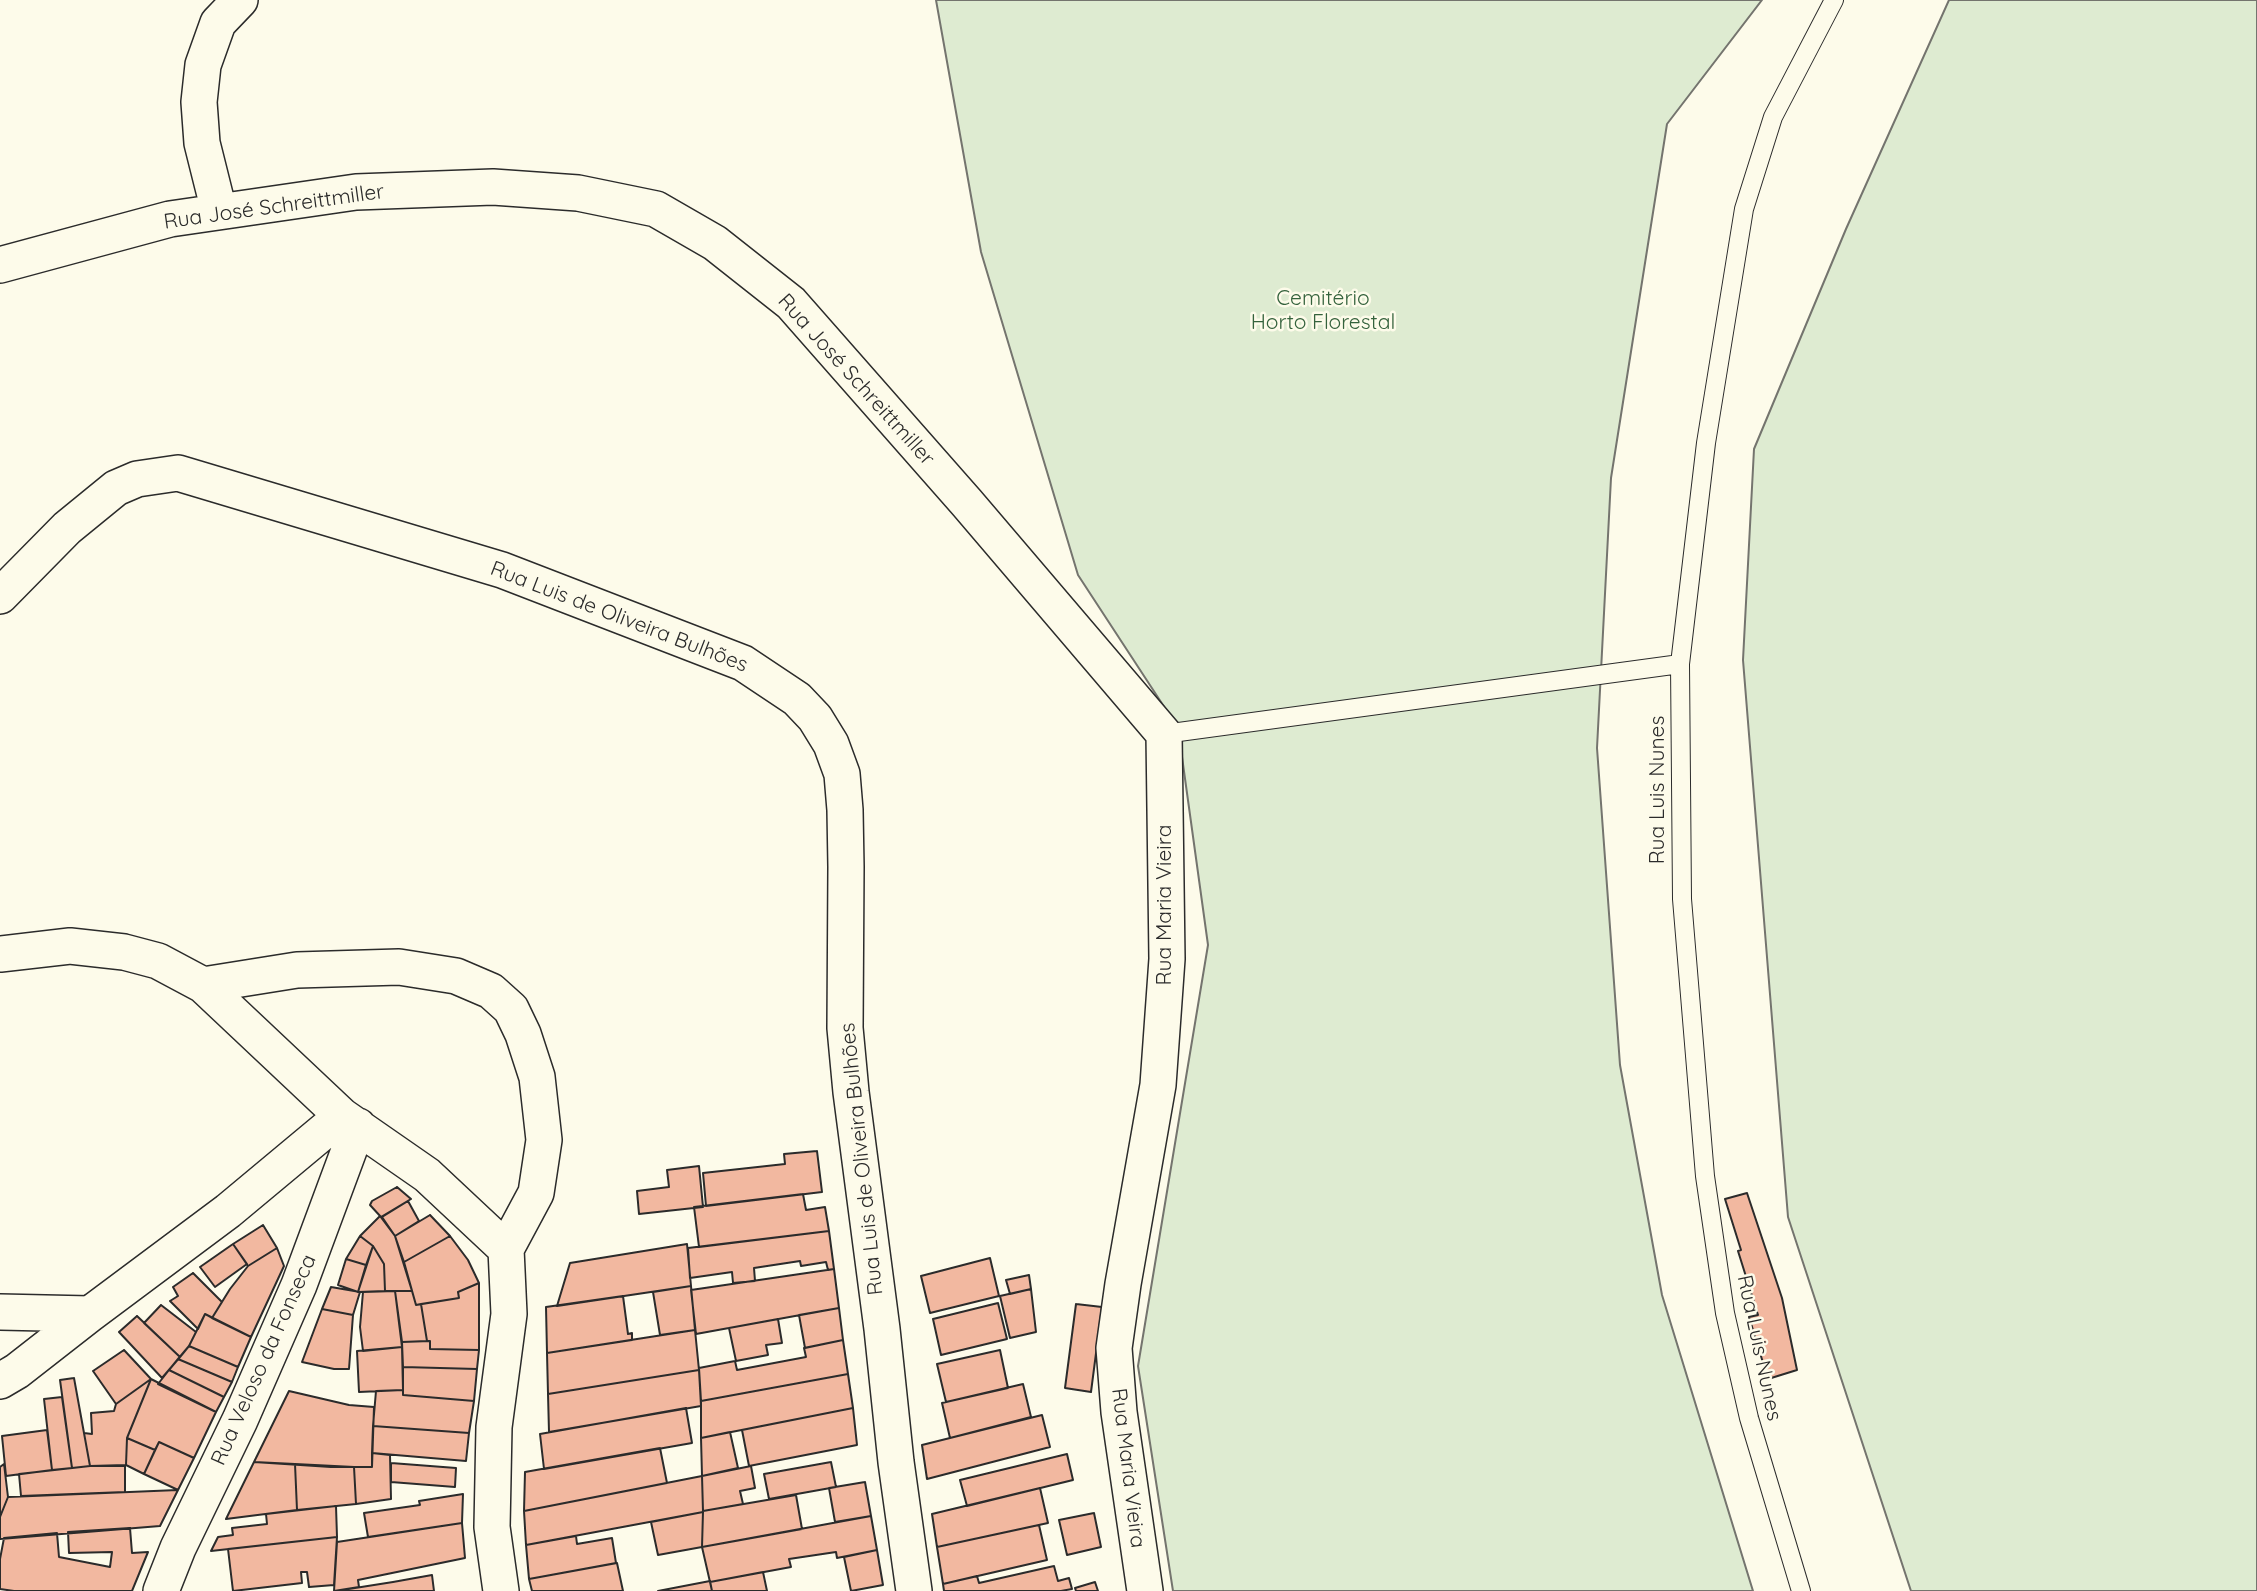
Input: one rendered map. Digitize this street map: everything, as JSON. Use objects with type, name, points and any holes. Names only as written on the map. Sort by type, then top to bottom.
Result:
[{"type":"street","points":[[219,211],[202,143],[199,102],[203,65],[218,23],[240,0]]},
{"type":"street","name":"Rua José Schreittmiller","points":[[0,265],[170,219],[356,192],[493,187],[578,193],[656,209],[715,243],[791,303],[976,513],[1164,734]]},
{"type":"street","name":"Rua Luis de Oliveira Bulhões","points":[[0,596],[68,528],[116,488],[137,479],[177,473],[502,570],[743,663],[796,699],[815,718],[831,744],[842,774],[846,881],[845,1028],[896,1462],[914,1591]]},
{"type":"street","name":"Rua Maria Vieira","points":[[1145,1591],[1119,1412],[1114,1348],[1159,1073],[1167,959],[1164,734]]},
{"type":"street","points":[[0,954],[70,946],[124,952],[158,961],[203,985],[350,1121],[427,1175],[506,1250]]},
{"type":"street","points":[[203,985],[297,970],[399,967],[456,976],[491,991],[511,1009],[523,1034],[537,1077],[544,1140],[536,1193],[506,1250],[509,1314],[494,1427],[492,1527],[501,1591]]},
{"type":"street","points":[[0,1381],[17,1371],[350,1121]]},
{"type":"street","name":"Rua Veloso da Fonseca","points":[[161,1591],[178,1548],[240,1420],[299,1285],[350,1121]]},
{"type":"street","points":[[0,1312],[90,1314]]},
{"type":"lane","name":"Rua Luis Nunes","points":[[1801,1591],[1749,1418],[1725,1313],[1705,1176],[1682,899],[1680,664],[1706,443],[1744,209],[1773,117],[1835,0]]},
{"type":"lane","points":[[1164,734],[1680,664]]},
{"type":"green space","name":"Cemitério Horto Florestal","points":[[936,0],[1762,0],[1667,124],[1611,478],[1597,748],[1620,1065],[1662,1295],[1753,1591],[1173,1591],[1138,1366],[1208,945],[1178,728],[1078,575],[981,252]]},
{"type":"green space","points":[[1949,0],[2257,0],[2257,1591],[1911,1591],[1788,1217],[1743,660],[1754,449],[1846,229]]},
{"type":"building","points":[[817,1151],[822,1192],[706,1206],[703,1173],[785,1164],[784,1154]]},
{"type":"building","points":[[699,1166],[703,1207],[639,1214],[637,1191],[669,1187],[667,1170]]},
{"type":"building","points":[[397,1187],[411,1199],[381,1217],[370,1205],[372,1201]]},
{"type":"building","points":[[1747,1193],[1782,1298],[1797,1370],[1768,1379],[1749,1317],[1758,1315],[1725,1199]]},
{"type":"building","points":[[803,1194],[806,1210],[825,1207],[829,1231],[699,1247],[694,1207]]},
{"type":"building","points":[[408,1201],[419,1221],[395,1236],[382,1217]]},
{"type":"building","points":[[430,1215],[450,1236],[404,1262],[395,1236]]},
{"type":"building","points":[[380,1216],[395,1236],[412,1291],[385,1291],[384,1264],[373,1246],[360,1236]]},
{"type":"building","points":[[263,1225],[277,1248],[248,1266],[233,1244]]},
{"type":"building","points":[[829,1231],[834,1269],[828,1270],[826,1262],[801,1266],[800,1261],[754,1268],[755,1281],[733,1283],[732,1272],[690,1278],[688,1248]]},
{"type":"building","points":[[360,1236],[373,1246],[366,1265],[346,1259]]},
{"type":"building","points":[[450,1236],[468,1260],[479,1283],[458,1292],[459,1298],[416,1305],[404,1262]]},
{"type":"building","points":[[233,1244],[247,1264],[215,1287],[200,1267]]},
{"type":"building","points":[[687,1244],[691,1286],[557,1306],[570,1263]]},
{"type":"building","points":[[373,1246],[384,1264],[385,1291],[358,1292]]},
{"type":"building","points":[[277,1248],[284,1266],[251,1337],[212,1318],[248,1266]]},
{"type":"building","points":[[990,1258],[999,1296],[930,1313],[921,1276]]},
{"type":"building","points":[[346,1259],[366,1265],[358,1292],[338,1285]]},
{"type":"building","points":[[834,1269],[839,1308],[696,1334],[691,1290]]},
{"type":"building","points":[[193,1273],[222,1302],[212,1318],[205,1314],[198,1329],[170,1301],[178,1296],[173,1287]]},
{"type":"building","points":[[1029,1275],[1031,1289],[1010,1294],[1006,1280]]},
{"type":"building","points":[[479,1283],[479,1350],[430,1349],[421,1304],[459,1298],[458,1292]]},
{"type":"building","points":[[691,1286],[695,1330],[660,1335],[653,1292]]},
{"type":"building","points":[[331,1287],[360,1292],[353,1315],[322,1309]]},
{"type":"building","points":[[1031,1289],[1036,1332],[1010,1338],[1000,1296]]},
{"type":"building","points":[[395,1291],[402,1347],[363,1351],[360,1327],[363,1292]]},
{"type":"building","points":[[395,1291],[412,1291],[416,1305],[421,1304],[427,1341],[402,1342]]},
{"type":"building","points":[[623,1296],[628,1334],[632,1333],[632,1340],[547,1353],[546,1307]]},
{"type":"building","points":[[998,1303],[1007,1339],[941,1355],[933,1319]]},
{"type":"building","points":[[1076,1304],[1102,1307],[1091,1392],[1065,1388]]},
{"type":"building","points":[[161,1305],[196,1332],[180,1357],[144,1323]]},
{"type":"building","points":[[839,1308],[843,1340],[805,1348],[799,1315]]},
{"type":"building","points":[[322,1309],[353,1315],[349,1369],[334,1369],[302,1362]]},
{"type":"building","points":[[205,1314],[251,1337],[238,1367],[189,1346]]},
{"type":"building","points":[[137,1316],[180,1357],[162,1378],[119,1332]]},
{"type":"building","points":[[778,1319],[782,1343],[766,1345],[768,1355],[736,1361],[729,1328]]},
{"type":"building","points":[[695,1330],[699,1370],[548,1394],[547,1353]]},
{"type":"building","points":[[843,1340],[848,1374],[701,1401],[699,1368],[735,1361],[737,1370],[806,1357],[804,1348]]},
{"type":"building","points":[[430,1341],[430,1349],[479,1350],[477,1369],[403,1367],[402,1342]]},
{"type":"building","points":[[189,1346],[238,1367],[232,1382],[178,1359]]},
{"type":"building","points":[[402,1347],[403,1390],[359,1392],[357,1351]]},
{"type":"building","points":[[124,1350],[151,1379],[116,1404],[93,1371]]},
{"type":"building","points":[[1000,1350],[1008,1388],[946,1402],[937,1364]]},
{"type":"building","points":[[178,1359],[232,1382],[224,1397],[169,1370]]},
{"type":"building","points":[[403,1367],[477,1369],[474,1401],[403,1395]]},
{"type":"building","points":[[169,1370],[224,1397],[216,1412],[158,1384]]},
{"type":"building","points":[[699,1370],[701,1406],[549,1432],[548,1394]]},
{"type":"building","points":[[848,1374],[853,1408],[701,1438],[701,1401]]},
{"type":"building","points":[[74,1378],[90,1466],[72,1468],[60,1380]]},
{"type":"building","points":[[151,1379],[127,1438],[126,1465],[90,1466],[84,1433],[92,1434],[91,1413],[114,1411],[116,1404]]},
{"type":"building","points":[[151,1379],[216,1412],[194,1458],[159,1442],[155,1450],[127,1438]]},
{"type":"building","points":[[1023,1384],[1031,1417],[950,1438],[942,1403]]},
{"type":"building","points":[[403,1390],[403,1395],[474,1401],[469,1433],[373,1426],[376,1391]]},
{"type":"building","points":[[289,1391],[349,1405],[374,1407],[372,1467],[254,1462]]},
{"type":"building","points":[[62,1397],[72,1468],[52,1470],[44,1399]]},
{"type":"building","points":[[686,1408],[692,1443],[544,1469],[540,1434]]},
{"type":"building","points":[[853,1408],[857,1445],[749,1466],[742,1430]]},
{"type":"building","points":[[1042,1415],[1050,1447],[927,1479],[922,1445]]},
{"type":"building","points":[[373,1426],[469,1433],[466,1461],[372,1453]]},
{"type":"building","points":[[47,1430],[52,1470],[6,1476],[2,1436]]},
{"type":"building","points":[[730,1432],[738,1468],[702,1476],[701,1438]]},
{"type":"building","points":[[127,1438],[155,1450],[144,1474],[126,1465]]},
{"type":"building","points":[[159,1442],[194,1458],[178,1490],[144,1474]]},
{"type":"building","points":[[660,1448],[667,1483],[524,1511],[525,1472]]},
{"type":"building","points":[[372,1453],[390,1455],[391,1499],[356,1504],[354,1467],[372,1467]]},
{"type":"building","points":[[1067,1454],[1073,1480],[967,1506],[960,1480]]},
{"type":"building","points":[[254,1462],[295,1464],[297,1510],[226,1519]]},
{"type":"building","points":[[831,1462],[836,1487],[769,1499],[764,1474]]},
{"type":"building","points":[[391,1463],[456,1468],[455,1487],[391,1482]]},
{"type":"building","points":[[4,1464],[8,1497],[0,1517],[0,1467]]},
{"type":"building","points":[[295,1464],[354,1467],[356,1504],[297,1510]]},
{"type":"building","points":[[90,1466],[125,1466],[125,1492],[21,1496],[19,1474]]},
{"type":"building","points":[[751,1466],[755,1488],[740,1491],[743,1504],[703,1511],[702,1476]]},
{"type":"building","points":[[702,1476],[703,1512],[526,1545],[524,1511]]},
{"type":"building","points":[[865,1482],[871,1516],[835,1522],[829,1488]]},
{"type":"building","points":[[1040,1488],[1048,1523],[937,1547],[932,1514]]},
{"type":"building","points":[[178,1490],[160,1526],[0,1539],[0,1517],[8,1497]]},
{"type":"building","points":[[463,1494],[462,1523],[368,1537],[364,1513],[420,1505],[419,1501]]},
{"type":"building","points":[[796,1495],[802,1529],[702,1547],[703,1511]]},
{"type":"building","points":[[336,1506],[337,1537],[211,1551],[218,1537],[233,1535],[232,1528],[267,1524],[266,1514]]},
{"type":"building","points":[[703,1512],[702,1547],[658,1555],[651,1522]]},
{"type":"building","points":[[1094,1513],[1101,1547],[1067,1555],[1059,1520]]},
{"type":"building","points":[[871,1516],[877,1550],[837,1558],[836,1552],[789,1559],[791,1567],[710,1582],[702,1547]]},
{"type":"building","points":[[462,1523],[465,1558],[358,1580],[359,1587],[334,1591],[337,1542]]},
{"type":"building","points":[[1039,1525],[1047,1560],[943,1584],[937,1547]]},
{"type":"building","points":[[130,1528],[132,1553],[148,1552],[132,1591],[0,1589],[0,1559],[4,1538],[57,1533],[59,1557],[110,1567],[112,1552],[69,1553],[68,1532]]},
{"type":"building","points":[[576,1536],[577,1544],[612,1538],[616,1563],[529,1579],[526,1545]]},
{"type":"building","points":[[337,1537],[334,1585],[309,1587],[307,1572],[301,1572],[302,1583],[233,1591],[228,1549]]},
{"type":"building","points":[[877,1550],[883,1585],[851,1591],[844,1557]]},
{"type":"building","points":[[617,1563],[623,1591],[532,1591],[529,1579]]},
{"type":"building","points":[[1054,1566],[1058,1581],[1069,1578],[1072,1589],[944,1591],[943,1584],[977,1576],[979,1583]]},
{"type":"building","points":[[763,1572],[767,1591],[712,1591],[710,1582]]},
{"type":"building","points":[[432,1575],[434,1591],[336,1591],[393,1582]]},
{"type":"building","points":[[710,1581],[712,1591],[658,1591]]},
{"type":"building","points":[[1095,1582],[1098,1591],[1076,1591],[1075,1588]]}]
